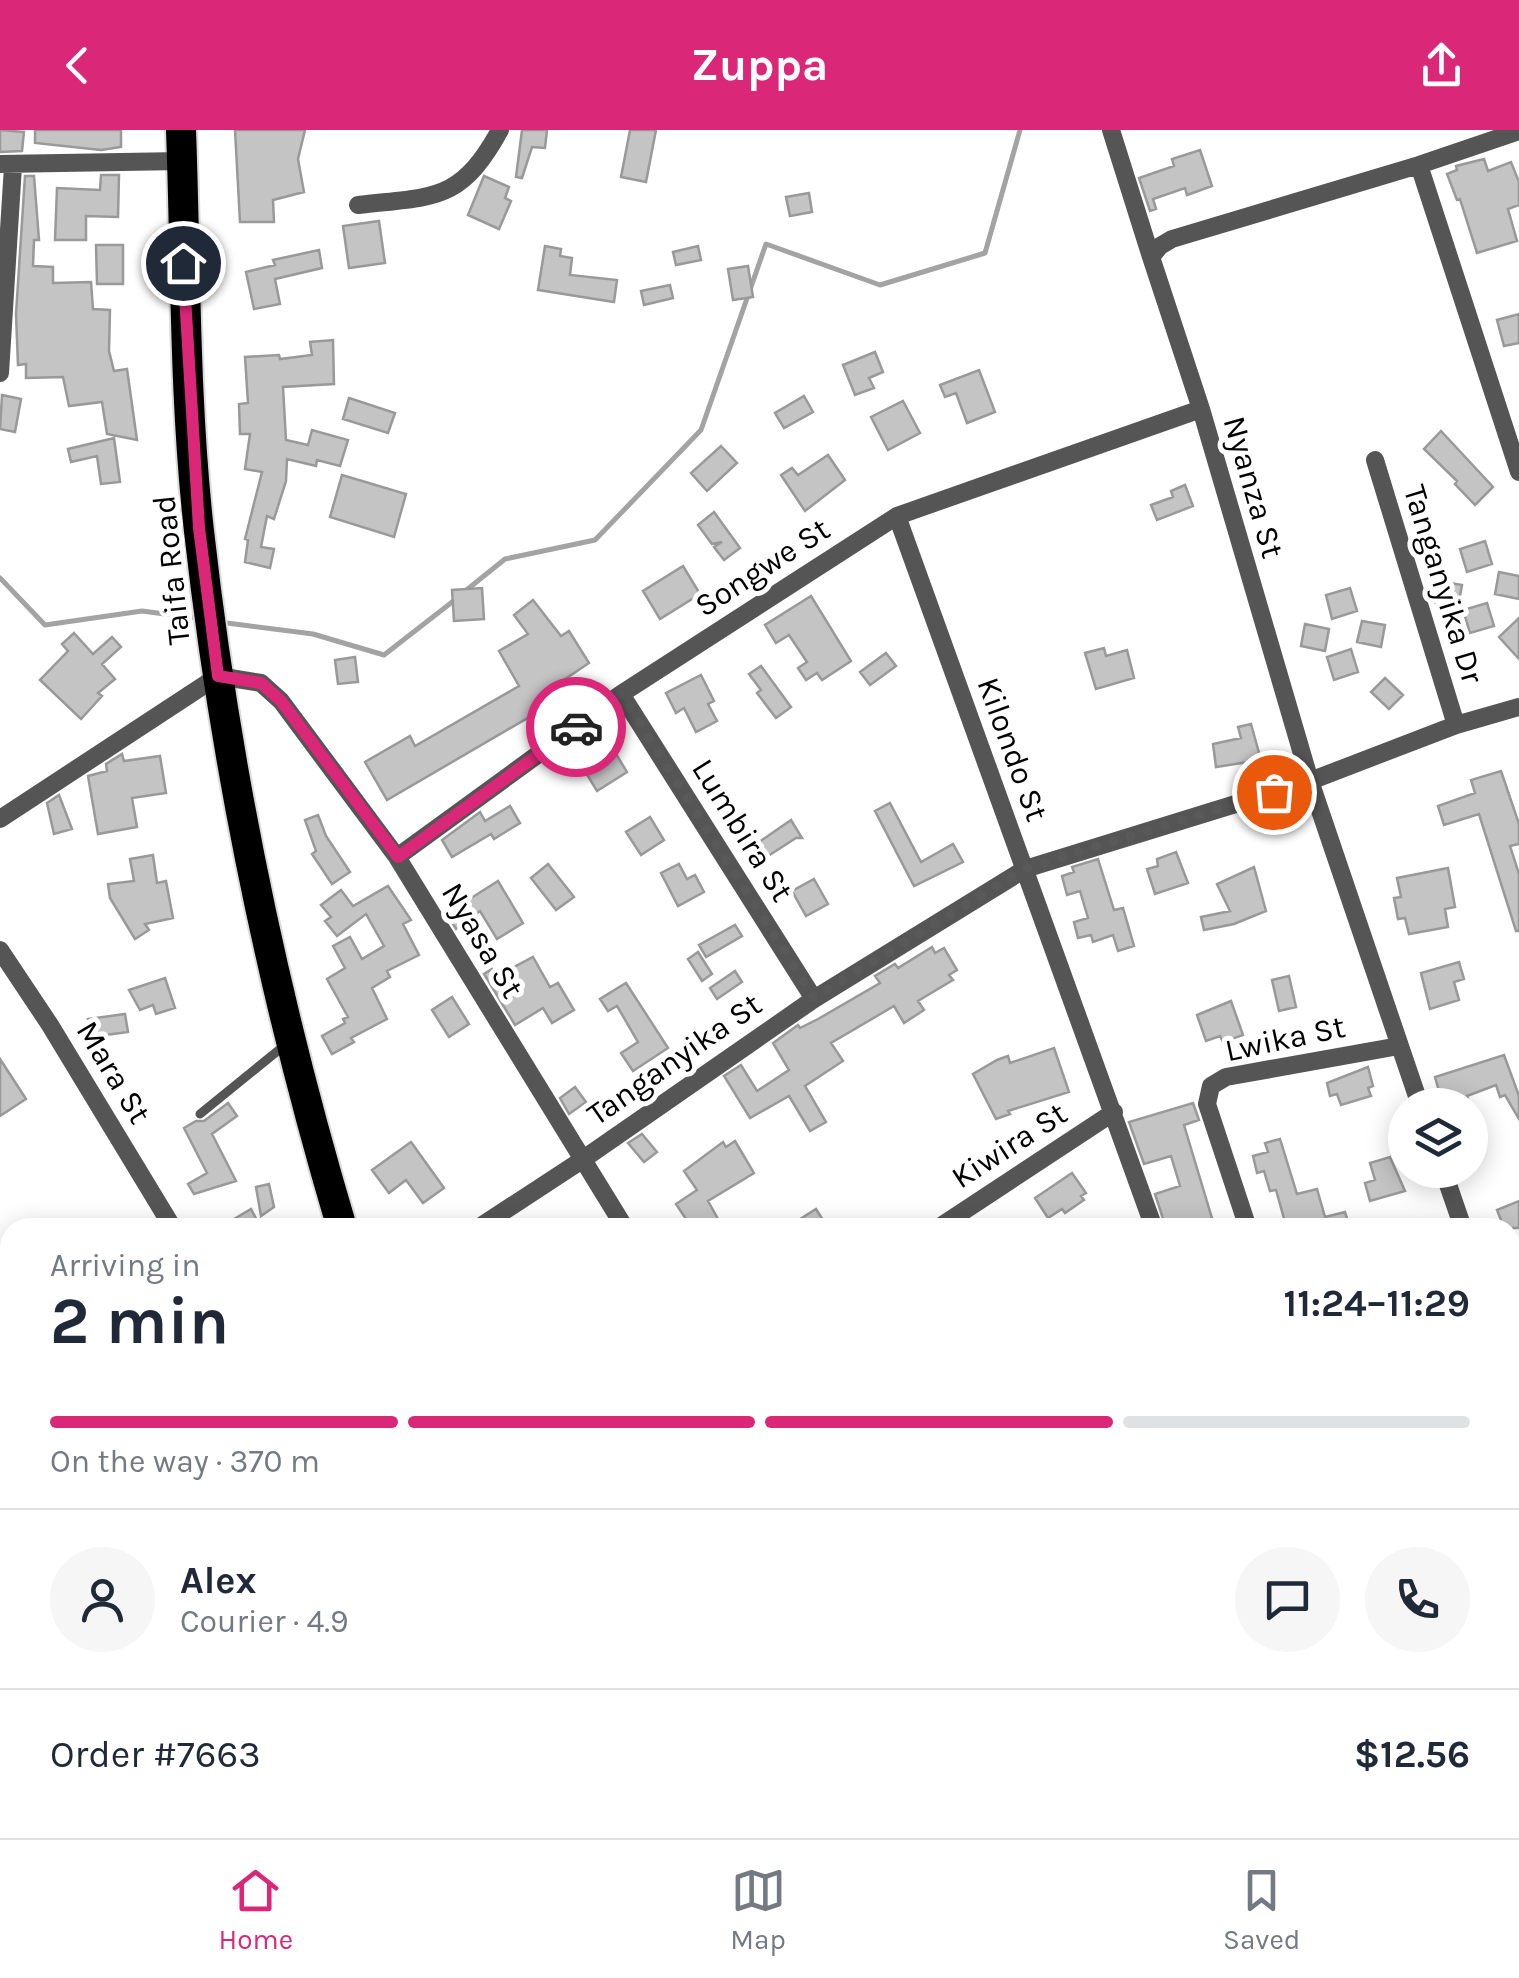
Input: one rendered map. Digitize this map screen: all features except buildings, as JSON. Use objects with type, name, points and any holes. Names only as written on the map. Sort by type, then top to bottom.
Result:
[{"type":"highway","name":"Taifa Road","points":[[180,130],[184,297],[199,528],[218,676],[260,903],[291,1041],[339,1218]]},
{"type":"street","points":[[358,205],[438,196],[462,184],[485,157],[500,130]]},
{"type":"street","name":"Nyanza St","points":[[1111,130],[1201,409],[1310,782],[1414,1088]]},
{"type":"street","points":[[1151,257],[1172,239],[1420,165],[1519,130]]},
{"type":"street","points":[[0,374],[7,165],[182,161]]},
{"type":"street","points":[[1420,165],[1519,472]]},
{"type":"street","name":"Songwe St","points":[[398,857],[621,694],[897,516],[1201,409]]},
{"type":"street","name":"Tanganyika Dr","points":[[1375,460],[1456,725]]},
{"type":"street","name":"Kilondo St","points":[[897,516],[1151,1218]]},
{"type":"street","points":[[0,819],[218,676]]},
{"type":"street","name":"Nyasa St","points":[[218,676],[261,683],[281,701],[398,857],[620,1218]]},
{"type":"street","name":"Lumbira St","points":[[621,694],[814,998]]},
{"type":"street","name":"Tanganyika St","points":[[493,1218],[814,998],[1024,869],[1310,782],[1456,725],[1519,707]]},
{"type":"street","name":"Mara St","points":[[0,950],[167,1218]]},
{"type":"street","name":"Lwika St","points":[[1245,1218],[1207,1104],[1211,1086],[1226,1077],[1399,1046]]},
{"type":"street","name":"Kiwira St","points":[[953,1218],[1114,1112]]},
{"type":"street","points":[[1449,1188],[1459,1218]]},
{"type":"lane","points":[[200,1114],[291,1041]]},
{"type":"waterway","points":[[464,592],[505,559],[595,540],[701,430],[766,244],[880,285],[985,253],[1020,130]]},
{"type":"waterway","points":[[0,578],[45,625],[142,611],[195,618]]},
{"type":"waterway","points":[[227,623],[313,634],[384,655],[456,599]]},
{"type":"way so far","points":[[576,727],[621,694],[814,998],[1024,869],[1274,792]]},
{"type":"route","points":[[183,263],[199,528],[218,676],[261,683],[281,701],[398,857],[576,727]]}]
